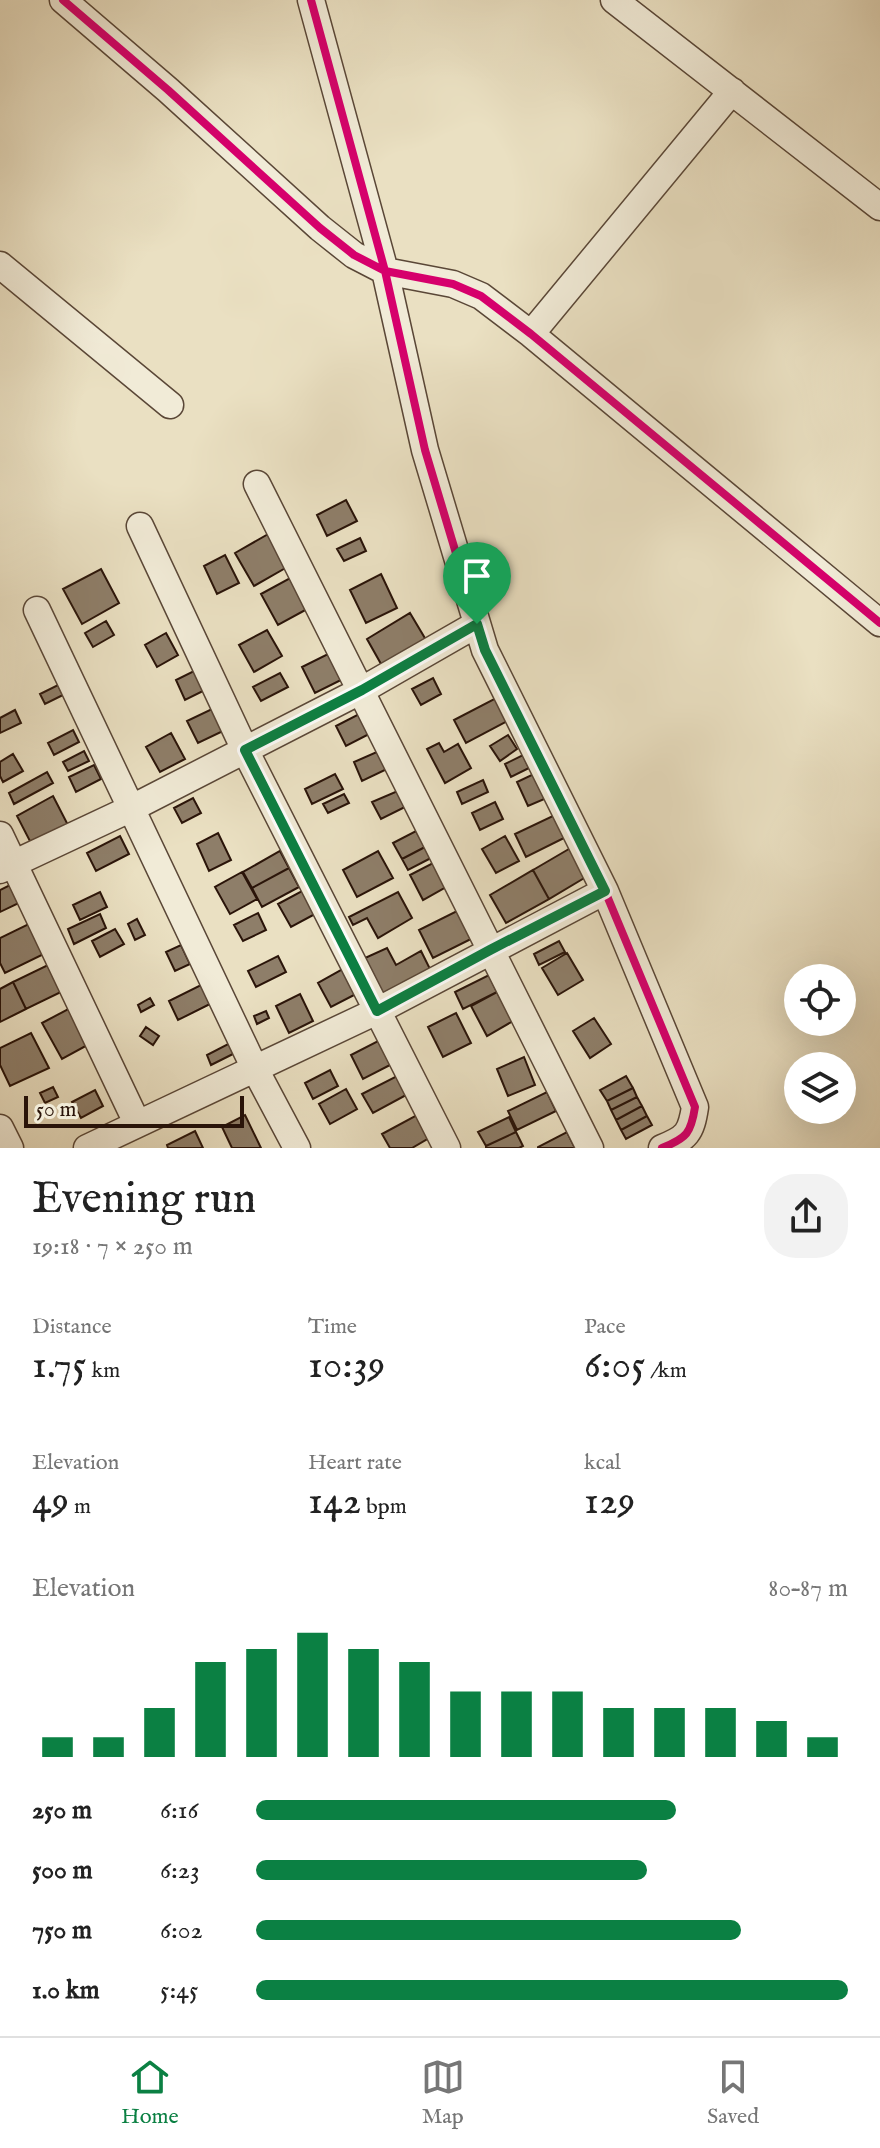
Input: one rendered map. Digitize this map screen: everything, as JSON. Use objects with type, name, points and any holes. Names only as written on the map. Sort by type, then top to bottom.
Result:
[{"type":"street","points":[[63,0],[354,255],[385,271],[453,284],[481,296],[880,623]]},
{"type":"street","points":[[311,0],[385,271],[425,450],[485,650],[605,891],[695,1107],[692,1127],[676,1142],[662,1148]]},
{"type":"street","points":[[614,0],[880,207]]},
{"type":"street","points":[[531,334],[732,91]]},
{"type":"street","points":[[0,265],[170,405]]},
{"type":"street","points":[[257,484],[590,1148]]},
{"type":"street","points":[[140,526],[245,750],[447,1148]]},
{"type":"street","points":[[37,610],[255,1069],[297,1148]]},
{"type":"street","points":[[7,866],[132,808],[362,690],[477,624]]},
{"type":"street","points":[[0,835],[7,866],[137,1123]]},
{"type":"street","points":[[87,1148],[377,1011],[605,891]]},
{"type":"street","points":[[0,1128],[10,1148]]},
{"type":"building","points":[[346,500],[357,521],[327,536],[317,515]]},
{"type":"building","points":[[270,533],[289,566],[254,586],[235,553]]},
{"type":"building","points":[[360,538],[366,551],[344,561],[337,549]]},
{"type":"building","points":[[225,555],[239,583],[217,594],[204,566]]},
{"type":"building","points":[[101,569],[119,603],[82,624],[63,589]]},
{"type":"building","points":[[381,574],[397,608],[366,623],[350,590]]},
{"type":"building","points":[[292,577],[309,608],[278,625],[261,594]]},
{"type":"building","points":[[410,613],[429,645],[385,671],[367,639]]},
{"type":"building","points":[[106,621],[114,635],[93,647],[85,633]]},
{"type":"building","points":[[267,630],[282,656],[254,672],[239,645]]},
{"type":"building","points":[[166,633],[178,655],[157,667],[145,645]]},
{"type":"building","points":[[334,651],[347,677],[315,693],[302,667]]},
{"type":"building","points":[[196,670],[205,690],[185,700],[176,680]]},
{"type":"building","points":[[280,673],[288,687],[261,701],[253,687]]},
{"type":"building","points":[[433,678],[441,694],[421,705],[412,689]]},
{"type":"building","points":[[58,685],[63,695],[45,704],[40,694]]},
{"type":"building","points":[[500,696],[511,719],[466,743],[454,720]]},
{"type":"building","points":[[212,709],[223,731],[198,743],[187,721]]},
{"type":"building","points":[[15,710],[21,723],[0,733],[0,718]]},
{"type":"building","points":[[363,712],[373,732],[346,746],[336,726]]},
{"type":"building","points":[[73,730],[79,742],[54,755],[48,743]]},
{"type":"building","points":[[171,733],[185,759],[160,772],[146,747]]},
{"type":"building","points":[[508,735],[517,749],[500,761],[490,746]]},
{"type":"building","points":[[439,743],[444,752],[458,744],[471,768],[445,783],[427,749]]},
{"type":"building","points":[[84,751],[89,761],[68,771],[63,762]]},
{"type":"building","points":[[379,751],[387,769],[362,781],[354,762]]},
{"type":"building","points":[[13,754],[23,771],[3,782],[0,762]]},
{"type":"building","points":[[523,755],[529,768],[511,777],[505,764]]},
{"type":"building","points":[[94,765],[101,779],[76,792],[69,777]]},
{"type":"building","points":[[47,772],[53,783],[14,804],[9,793]]},
{"type":"building","points":[[538,772],[549,797],[528,806],[517,782]]},
{"type":"building","points":[[335,774],[343,789],[312,804],[305,789]]},
{"type":"building","points":[[483,780],[488,792],[462,804],[457,792]]},
{"type":"building","points":[[400,790],[407,806],[381,819],[372,802]]},
{"type":"building","points":[[344,794],[349,803],[328,813],[323,804]]},
{"type":"building","points":[[53,796],[69,827],[33,847],[17,816]]},
{"type":"building","points":[[193,798],[201,813],[182,823],[174,808]]},
{"type":"building","points":[[495,802],[503,819],[480,830],[472,813]]},
{"type":"building","points":[[557,814],[568,836],[526,857],[515,834]]},
{"type":"building","points":[[416,831],[425,847],[402,859],[393,843]]},
{"type":"building","points":[[218,833],[231,860],[209,871],[197,844]]},
{"type":"building","points":[[120,836],[129,854],[96,871],[87,853]]},
{"type":"building","points":[[505,836],[519,861],[496,873],[482,849]]},
{"type":"building","points":[[574,846],[591,874],[549,899],[533,870]]},
{"type":"building","points":[[425,847],[431,858],[408,870],[402,859]]},
{"type":"building","points":[[280,851],[289,868],[252,888],[243,872]]},
{"type":"building","points":[[378,851],[393,878],[357,897],[343,870]]},
{"type":"building","points":[[433,863],[446,887],[423,900],[410,875]]},
{"type":"building","points":[[289,868],[299,887],[262,907],[252,888]]},
{"type":"building","points":[[533,870],[549,899],[506,923],[490,895]]},
{"type":"building","points":[[242,872],[257,899],[230,914],[215,887]]},
{"type":"building","points":[[14,883],[23,901],[0,912],[0,890]]},
{"type":"building","points":[[302,891],[315,914],[291,927],[278,904]]},
{"type":"building","points":[[100,892],[107,907],[80,920],[73,905]]},
{"type":"building","points":[[398,892],[412,918],[378,938],[367,918],[353,925],[349,917]]},
{"type":"building","points":[[461,909],[475,937],[433,958],[419,930]]},
{"type":"building","points":[[258,913],[266,930],[243,941],[234,925]]},
{"type":"building","points":[[100,914],[106,928],[74,944],[68,929]]},
{"type":"building","points":[[39,919],[54,949],[5,973],[0,963],[0,938]]},
{"type":"building","points":[[137,919],[145,935],[135,940],[128,924]]},
{"type":"building","points":[[115,929],[124,944],[100,957],[92,941]]},
{"type":"building","points":[[559,941],[565,952],[539,965],[534,954]]},
{"type":"building","points":[[181,945],[190,964],[175,971],[166,952]]},
{"type":"building","points":[[387,948],[396,965],[421,951],[430,969],[383,995],[365,958]]},
{"type":"building","points":[[567,953],[583,980],[558,995],[542,968]]},
{"type":"building","points":[[278,956],[286,972],[256,987],[248,971]]},
{"type":"building","points":[[50,964],[63,991],[26,1009],[13,982]]},
{"type":"building","points":[[343,969],[356,994],[331,1007],[318,983]]},
{"type":"building","points":[[489,975],[497,992],[463,1009],[455,992]]},
{"type":"building","points":[[13,982],[26,1009],[0,1022],[0,989]]},
{"type":"building","points":[[205,983],[214,1002],[178,1020],[169,1001]]},
{"type":"building","points":[[497,992],[513,1021],[487,1036],[471,1006]]},
{"type":"building","points":[[300,994],[313,1021],[289,1033],[276,1006]]},
{"type":"building","points":[[150,998],[154,1005],[141,1012],[138,1005]]},
{"type":"building","points":[[74,1006],[93,1042],[62,1059],[42,1023]]},
{"type":"building","points":[[266,1011],[269,1018],[257,1024],[254,1016]]},
{"type":"building","points":[[456,1013],[471,1043],[443,1057],[428,1027]]},
{"type":"building","points":[[594,1018],[611,1044],[590,1058],[573,1031]]},
{"type":"building","points":[[146,1027],[159,1036],[153,1045],[140,1036]]},
{"type":"building","points":[[31,1033],[49,1068],[10,1086],[0,1065],[0,1048]]},
{"type":"building","points":[[380,1040],[392,1064],[363,1079],[351,1055]]},
{"type":"building","points":[[232,1042],[237,1052],[211,1065],[207,1055]]},
{"type":"building","points":[[524,1057],[535,1085],[508,1096],[497,1069]]},
{"type":"building","points":[[330,1070],[338,1086],[313,1099],[305,1083]]},
{"type":"building","points":[[399,1075],[408,1094],[373,1113],[362,1094]]},
{"type":"building","points":[[626,1076],[633,1088],[607,1101],[600,1090]]},
{"type":"building","points":[[53,1087],[58,1097],[45,1103],[40,1093]]},
{"type":"building","points":[[633,1088],[637,1097],[611,1110],[607,1101]]},
{"type":"building","points":[[346,1089],[357,1109],[330,1124],[319,1104]]},
{"type":"building","points":[[95,1090],[103,1106],[81,1118],[72,1102]]},
{"type":"building","points":[[547,1092],[556,1111],[517,1130],[508,1111]]},
{"type":"building","points":[[637,1097],[642,1106],[616,1120],[611,1110]]},
{"type":"building","points":[[642,1106],[647,1116],[621,1130],[616,1120]]},
{"type":"building","points":[[245,1115],[261,1148],[232,1148],[222,1127]]},
{"type":"building","points":[[417,1115],[429,1138],[412,1148],[390,1148],[382,1134]]},
{"type":"building","points":[[647,1116],[652,1125],[626,1139],[621,1130]]},
{"type":"building","points":[[509,1117],[516,1132],[486,1146],[478,1132]]},
{"type":"building","points":[[195,1131],[203,1148],[168,1148],[167,1145]]},
{"type":"building","points":[[516,1132],[523,1146],[486,1148],[486,1146]]},
{"type":"building","points":[[567,1132],[575,1148],[538,1148],[538,1147]]},
{"type":"cycle path","points":[[63,0],[354,255],[385,271],[453,284],[481,296],[880,623]]},
{"type":"cycle path","points":[[311,0],[385,271],[425,450],[485,650],[605,891],[695,1107],[686,1134],[662,1148]]},
{"type":"route","points":[[477,624],[485,650],[605,891],[377,1011],[245,750],[362,690],[477,624]]}]
